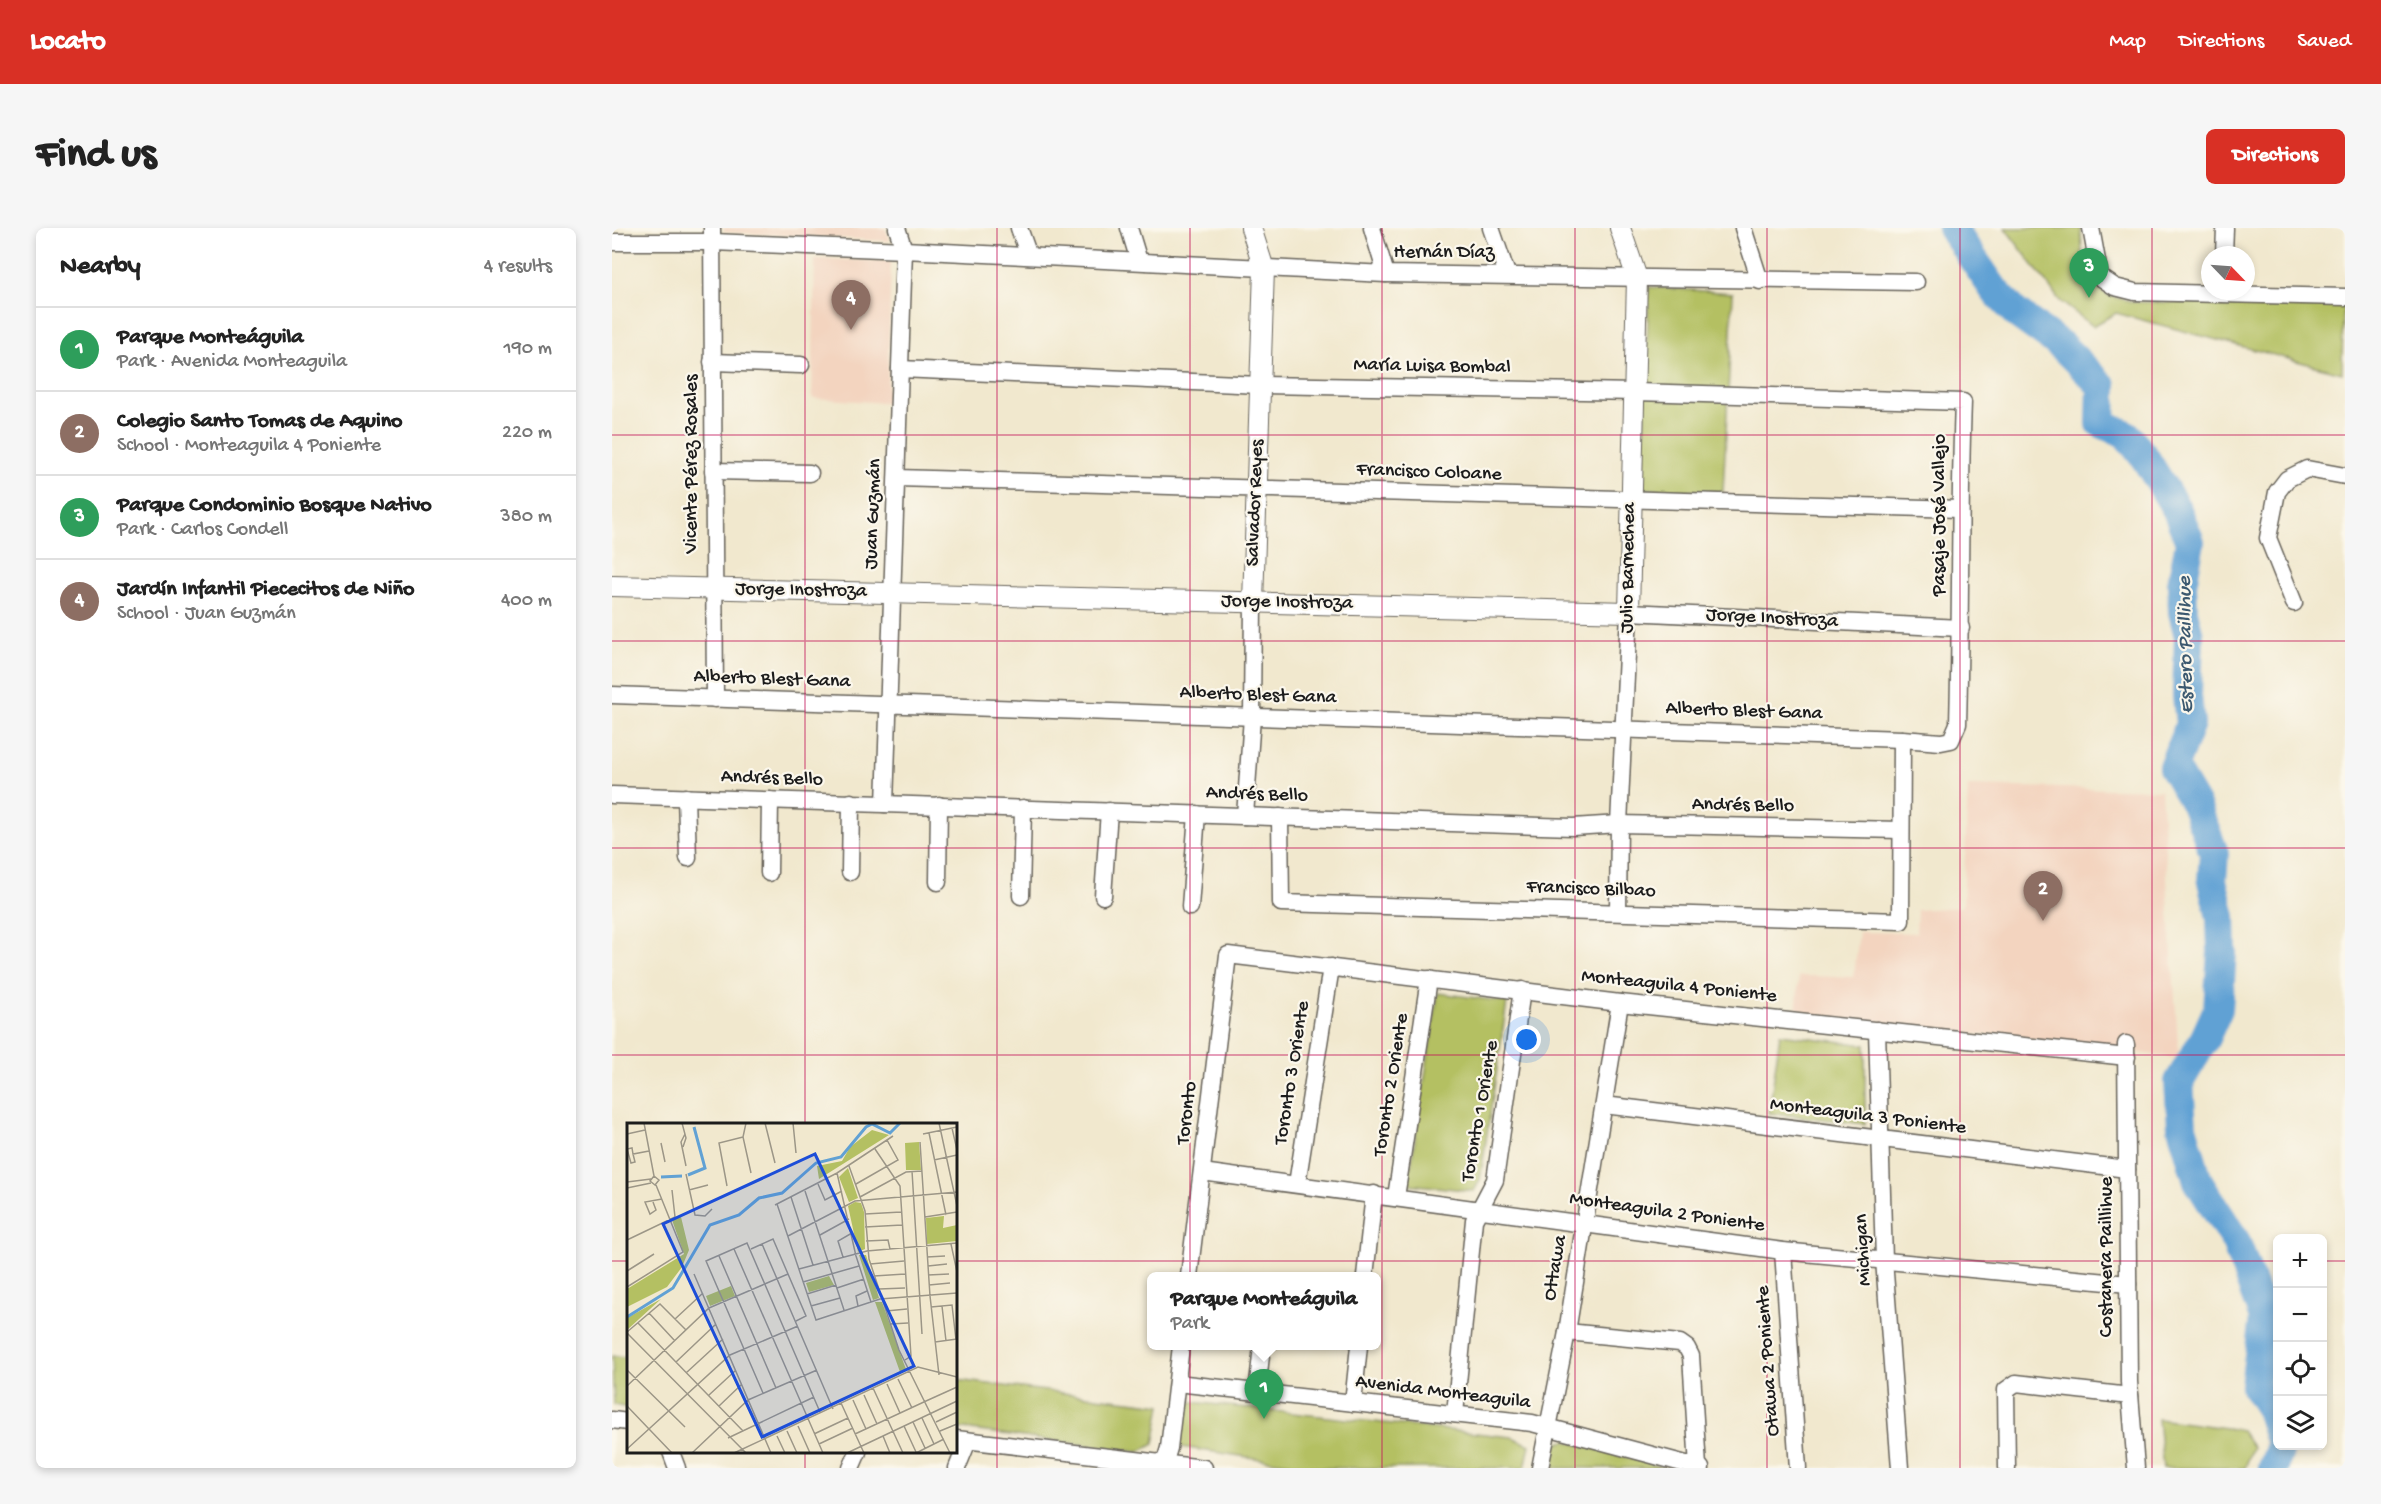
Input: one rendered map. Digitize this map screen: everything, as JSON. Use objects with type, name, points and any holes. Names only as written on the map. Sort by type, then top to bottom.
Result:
[{"type":"street","name":"Juan Guzmán","points":[[885,804],[904,250],[897,228]]},
{"type":"street","points":[[1019,228],[1029,256]]},
{"type":"street","points":[[1129,228],[1139,261]]},
{"type":"street","name":"Salvador Reyes","points":[[1245,816],[1252,717],[1255,489],[1264,269],[1251,228]]},
{"type":"street","points":[[1372,228],[1386,274]]},
{"type":"street","points":[[1491,228],[1507,274]]},
{"type":"street","name":"Julio Barnechea","points":[[1618,911],[1618,824],[1625,729],[1630,499],[1636,392],[1636,278],[1620,228]]},
{"type":"street","points":[[1743,228],[1760,281]]},
{"type":"street","points":[[2091,228],[2100,277],[2115,287],[2135,292],[2201,292]]},
{"type":"street","points":[[2224,246],[2225,228]]},
{"type":"street","name":"Hernán Díaz","points":[[612,242],[712,235],[904,250],[1386,274],[1507,274],[1760,281],[1916,282]]},
{"type":"street","name":"Vicente Pérez Rosales","points":[[712,235],[715,699]]},
{"type":"street","points":[[2255,293],[2345,297]]},
{"type":"street","points":[[712,362],[801,364]]},
{"type":"street","name":"María Luisa Bombal","points":[[900,369],[1260,385],[1636,392],[1963,402]]},
{"type":"street","name":"Pasaje José Vallejo","points":[[1902,739],[1941,742],[1951,740],[1958,724],[1961,628],[1959,509],[1963,402]]},
{"type":"street","points":[[2294,603],[2268,538],[2277,492],[2286,479],[2300,471],[2315,469],[2345,476]]},
{"type":"street","points":[[713,471],[810,473]]},
{"type":"street","name":"Francisco Coloane","points":[[897,478],[1959,509]]},
{"type":"street","name":"Jorge Inostroza","points":[[612,586],[1629,612],[1961,628]]},
{"type":"street","name":"Alberto Blest Gana","points":[[612,695],[1902,739]]},
{"type":"street","points":[[1901,830],[1902,739]]},
{"type":"street","name":"Andrés Bello","points":[[612,795],[1573,827],[1618,824],[1901,830]]},
{"type":"street","points":[[686,797],[688,858]]},
{"type":"street","points":[[769,873],[770,800]]},
{"type":"street","points":[[850,872],[851,802]]},
{"type":"street","points":[[938,882],[939,806]]},
{"type":"street","points":[[1021,896],[1023,808]]},
{"type":"street","points":[[1103,896],[1109,811]]},
{"type":"street","points":[[1190,907],[1197,814]]},
{"type":"street","name":"Francisco Bilbao","points":[[1280,817],[1281,903],[1901,921],[1901,830]]},
{"type":"street","name":"Monteaguila 4 Poniente","points":[[1228,955],[1620,1003],[1877,1030],[2127,1051]]},
{"type":"street","name":"Toronto","points":[[1190,1272],[1228,955]]},
{"type":"street","name":"Toronto 3 Oriente","points":[[1298,1184],[1330,967]]},
{"type":"street","name":"Toronto 2 Oriente","points":[[1396,1197],[1429,979]]},
{"type":"street","name":"Toronto 1 Oriente","points":[[1455,1414],[1474,1221],[1495,1180],[1522,990]]},
{"type":"street","name":"Ottawa","points":[[1540,1468],[1550,1428],[1586,1222],[1620,1003]]},
{"type":"street","name":"Michigan","points":[[1877,1030],[1884,1260],[1900,1468]]},
{"type":"street","name":"Costanera Paillihue","points":[[2127,1051],[2130,1396],[2136,1468]]},
{"type":"street","name":"Monteaguila 3 Poniente","points":[[1604,1105],[2127,1169]]},
{"type":"street","name":"Monteaguila 2 Poniente","points":[[1202,1172],[1586,1222],[1783,1251],[2128,1284]]},
{"type":"street","points":[[1365,1272],[1374,1194]]},
{"type":"street","name":"Otawa 2 Poniente","points":[[1783,1251],[1798,1468]]},
{"type":"street","points":[[1567,1332],[1680,1343],[1688,1348],[1691,1356],[1699,1468]]},
{"type":"street","points":[[1164,1465],[1181,1350]]},
{"type":"street","points":[[1257,1392],[1262,1350]]},
{"type":"street","points":[[1353,1403],[1359,1350]]},
{"type":"street","name":"Avenida Monteaguila","points":[[1177,1383],[1532,1423],[1699,1468]]},
{"type":"street","points":[[2007,1468],[2006,1389],[2016,1383],[2130,1396]]},
{"type":"street","points":[[612,1420],[627,1422]]},
{"type":"street","points":[[957,1468],[962,1440],[1066,1460],[1204,1468]]},
{"type":"street","points":[[671,1453],[677,1468]]},
{"type":"street","points":[[851,1468],[858,1453]]},
{"type":"shaded area","points":[[724,228],[885,228],[890,241],[724,232]]},
{"type":"shaded area","points":[[815,259],[891,261],[887,403],[812,398]]},
{"type":"shaded area","points":[[1968,786],[2161,790],[2179,1059],[2116,1049],[1796,1015],[1799,976],[1854,977],[1859,932],[1916,933],[1917,910],[1963,907]]},
{"type":"green space","points":[[2005,228],[2081,228],[2083,275],[2107,295],[2134,302],[2343,304],[2342,373],[2116,313],[2093,326],[2060,301]]},
{"type":"green space","points":[[1649,287],[1733,293],[1723,492],[1642,489]]},
{"type":"green space","points":[[1438,993],[1507,1002],[1480,1180],[1474,1191],[1408,1184]]},
{"type":"green space","points":[[1780,1034],[1865,1045],[1865,1124],[1769,1113]]},
{"type":"green space","points":[[612,1356],[627,1357],[627,1408],[614,1405]]},
{"type":"green space","points":[[957,1380],[1161,1405],[1154,1444],[1139,1452],[957,1428]]},
{"type":"green space","points":[[1183,1401],[1512,1437],[1530,1445],[1525,1468],[1321,1468],[1175,1446]]},
{"type":"green space","points":[[2158,1419],[2241,1430],[2253,1447],[2245,1468],[2163,1468]]},
{"type":"green space","points":[[1566,1441],[1666,1468],[1547,1468],[1554,1447]]},
{"type":"waterway","name":"Estero Paillihue","points":[[1952,228],[1995,291],[2016,313],[2062,346],[2102,386],[2101,423],[2127,435],[2145,458],[2177,510],[2190,542],[2182,584],[2183,612],[2189,636],[2187,695],[2190,724],[2173,767],[2196,806],[2214,853],[2212,881],[2221,917],[2222,952],[2218,1009],[2205,1038],[2179,1082],[2182,1127],[2198,1181],[2236,1242],[2264,1318],[2255,1386],[2270,1409],[2273,1418]]},
{"type":"waterway","name":"Estero Paillihue","points":[[2273,1468],[2280,1450]]},
{"type":"place","name":"Parque Condominio Bosque Nativo","points":[[2089,298]]},
{"type":"place","name":"Jardín Infantil Piececitos de Niño","points":[[851,330]]},
{"type":"place","name":"Colegio Santo Tomas de Aquino","points":[[2043,921]]},
{"type":"place","name":"Parque Monteáguila","points":[[1264,1419]]}]
